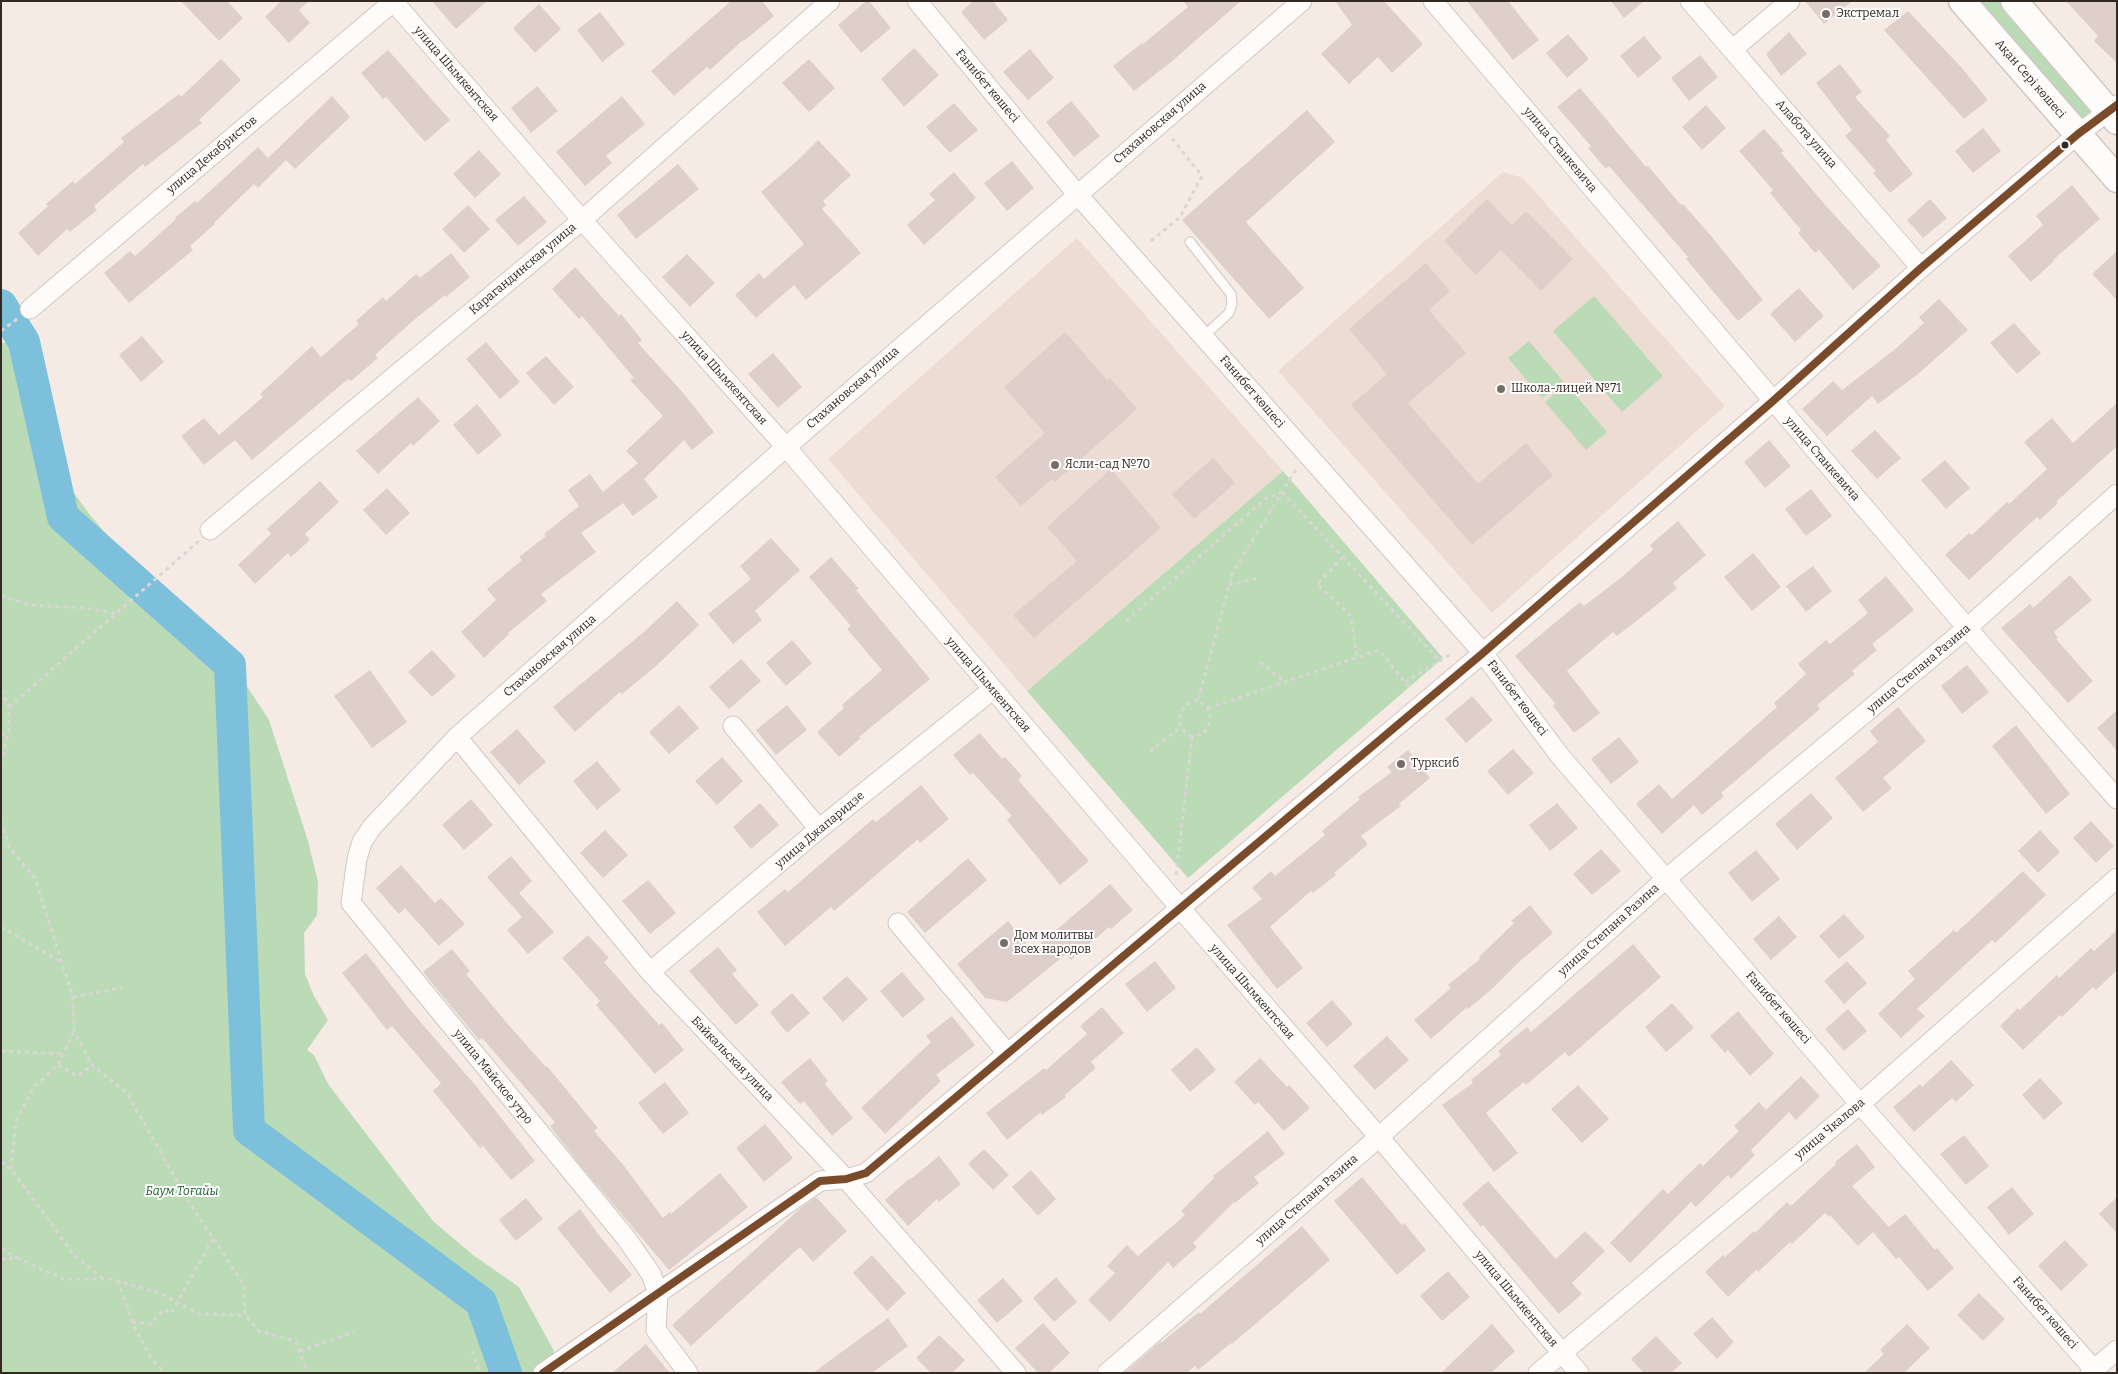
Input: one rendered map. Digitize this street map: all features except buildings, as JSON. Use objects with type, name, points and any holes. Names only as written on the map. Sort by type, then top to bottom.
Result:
[{"type":"street","name":"Карагандинская улица","points":[[210,530],[582,220],[830,1]]},
{"type":"street","name":"Ғанибет көшесі","points":[[917,1],[1077,194],[1478,647],[1560,756],[2094,1372]]},
{"type":"street","name":"Стахановская улица","points":[[413,783],[457,738],[786,447],[1302,1]]},
{"type":"street","name":"улица Станкевича","points":[[1434,1],[1773,401],[2117,799]]},
{"type":"street","name":"Алабота улица","points":[[1690,1],[1921,268]]},
{"type":"street","points":[[1733,49],[1790,1]]},
{"type":"street","name":"Ақан Сері көшесі","points":[[1962,1],[2117,180]]},
{"type":"street","points":[[543,1373],[820,1181],[846,1179],[866,1173],[1008,1054],[1177,905],[1423,704],[1478,647],[1773,401],[1921,268],[2078,134],[2114,113],[2014,1]]},
{"type":"street","name":"улица Шымкентская","points":[[393,2],[582,220],[786,447],[992,690],[1379,1137],[1578,1373]]},
{"type":"street","name":"улица Декабристов","points":[[30,310],[393,2]]},
{"type":"street","name":"улица Степана Разина","points":[[1107,1373],[1379,1137],[1667,878],[1968,628],[2117,494]]},
{"type":"street","name":"улица Джапаридзе","points":[[650,972],[819,829],[992,690]]},
{"type":"street","points":[[732,726],[819,829]]},
{"type":"street","name":"Байкальская улица","points":[[457,738],[650,972],[846,1179],[1016,1373]]},
{"type":"street","name":"улица Майское утро","points":[[413,783],[372,827],[362,842],[357,859],[351,903],[626,1238],[651,1274],[658,1293],[656,1330],[688,1373]]},
{"type":"street","name":"улица Чкалова","points":[[1538,1373],[1860,1104],[2117,878]]},
{"type":"street","points":[[898,923],[1008,1054]]},
{"type":"street","points":[[2094,1372],[2117,1350]]},
{"type":"lane","points":[[1190,242],[1231,294],[1232,304],[1229,313],[1203,337]]},
{"type":"path","points":[[1151,241],[1180,217],[1202,176],[1159,123]]},
{"type":"path","points":[[1198,700],[1233,572],[1306,453]]},
{"type":"path","points":[[1282,492],[1440,661]]},
{"type":"path","points":[[1126,621],[1266,498],[1282,492]]},
{"type":"path","points":[[9,707],[210,530]]},
{"type":"path","points":[[1343,557],[1317,584],[1351,616],[1357,658]]},
{"type":"path","points":[[1229,586],[1258,578]]},
{"type":"path","points":[[1,596],[30,605],[84,608],[116,613]]},
{"type":"path","points":[[1405,682],[1440,661],[1478,647]]},
{"type":"path","points":[[1208,708],[1379,650],[1423,704]]},
{"type":"path","points":[[1260,662],[1284,682]]},
{"type":"path","points":[[1,690],[9,707],[9,730],[1,762]]},
{"type":"path","points":[[1198,700],[1208,708],[1211,720],[1204,733],[1192,737],[1186,734],[1181,727],[1179,719],[1182,709],[1190,702],[1198,700]]},
{"type":"path","points":[[1150,751],[1181,727]]},
{"type":"path","points":[[1,735],[9,730]]},
{"type":"path","points":[[1177,905],[1192,737]]},
{"type":"path","points":[[1,821],[9,847],[35,878],[73,997],[74,1031],[92,1065],[127,1093],[189,1202],[244,1286],[245,1315],[259,1331],[295,1341],[308,1373]]},
{"type":"path","points":[[1,927],[64,964]]},
{"type":"path","points":[[73,997],[122,988]]},
{"type":"path","points":[[11,1169],[16,1121],[33,1088],[58,1065],[74,1031]]},
{"type":"path","points":[[1,1051],[63,1054]]},
{"type":"path","points":[[58,1065],[78,1076],[92,1065]]},
{"type":"path","points":[[1,1162],[11,1169],[74,1255],[104,1279]]},
{"type":"path","points":[[132,1322],[151,1324],[164,1309],[171,1313],[213,1239]]},
{"type":"path","points":[[1,1249],[63,1279],[104,1279],[117,1281],[160,1294],[200,1314],[245,1315]]},
{"type":"path","points":[[1,1258],[18,1258]]},
{"type":"path","points":[[117,1281],[132,1322],[152,1360],[165,1373]]},
{"type":"path","points":[[300,1351],[354,1332]]},
{"type":"path","points":[[472,1351],[480,1373]]},
{"type":"shaded area","name":"Школа-лицей №71","points":[[1503,172],[1523,178],[1725,406],[1492,613],[1278,371]]},
{"type":"shaded area","name":"Ясли-сад №70","points":[[1077,238],[1283,471],[1027,691],[828,459]]},
{"type":"green space","points":[[1972,1],[2000,1],[2097,110],[2079,123]]},
{"type":"green space","points":[[1594,296],[1663,376],[1622,412],[1553,331]]},
{"type":"green space","points":[[1529,341],[1563,381],[1542,398],[1508,358]]},
{"type":"green space","name":"Баум Тоғайы","points":[[8,342],[17,355],[32,435],[90,515],[189,630],[237,671],[269,720],[308,841],[318,882],[317,915],[304,933],[305,974],[314,996],[328,1020],[307,1050],[314,1055],[328,1084],[433,1221],[473,1255],[519,1287],[560,1362],[558,1373],[1,1373],[1,343]]},
{"type":"green space","points":[[1566,384],[1607,432],[1586,450],[1545,402]]},
{"type":"green space","points":[[1283,471],[1443,658],[1188,878],[1027,691]]},
{"type":"waterway","points":[[1,305],[24,342],[63,517],[230,665],[249,1130],[481,1302],[506,1373]]},
{"type":"transit line","points":[[543,1373],[820,1181],[846,1179],[866,1173],[1483,653],[1773,401],[1921,268],[2078,134],[2117,105]]},
{"type":"place","name":"Экстремал","points":[[1826,14]]},
{"type":"place","name":"Школа-лицей №71","points":[[1501,389]]},
{"type":"place","name":"Ясли-сад №70","points":[[1055,465]]},
{"type":"place","name":"Турксиб","points":[[1401,764]]},
{"type":"place","name":"Дом молитвы всех народов","points":[[1004,943]]}]
